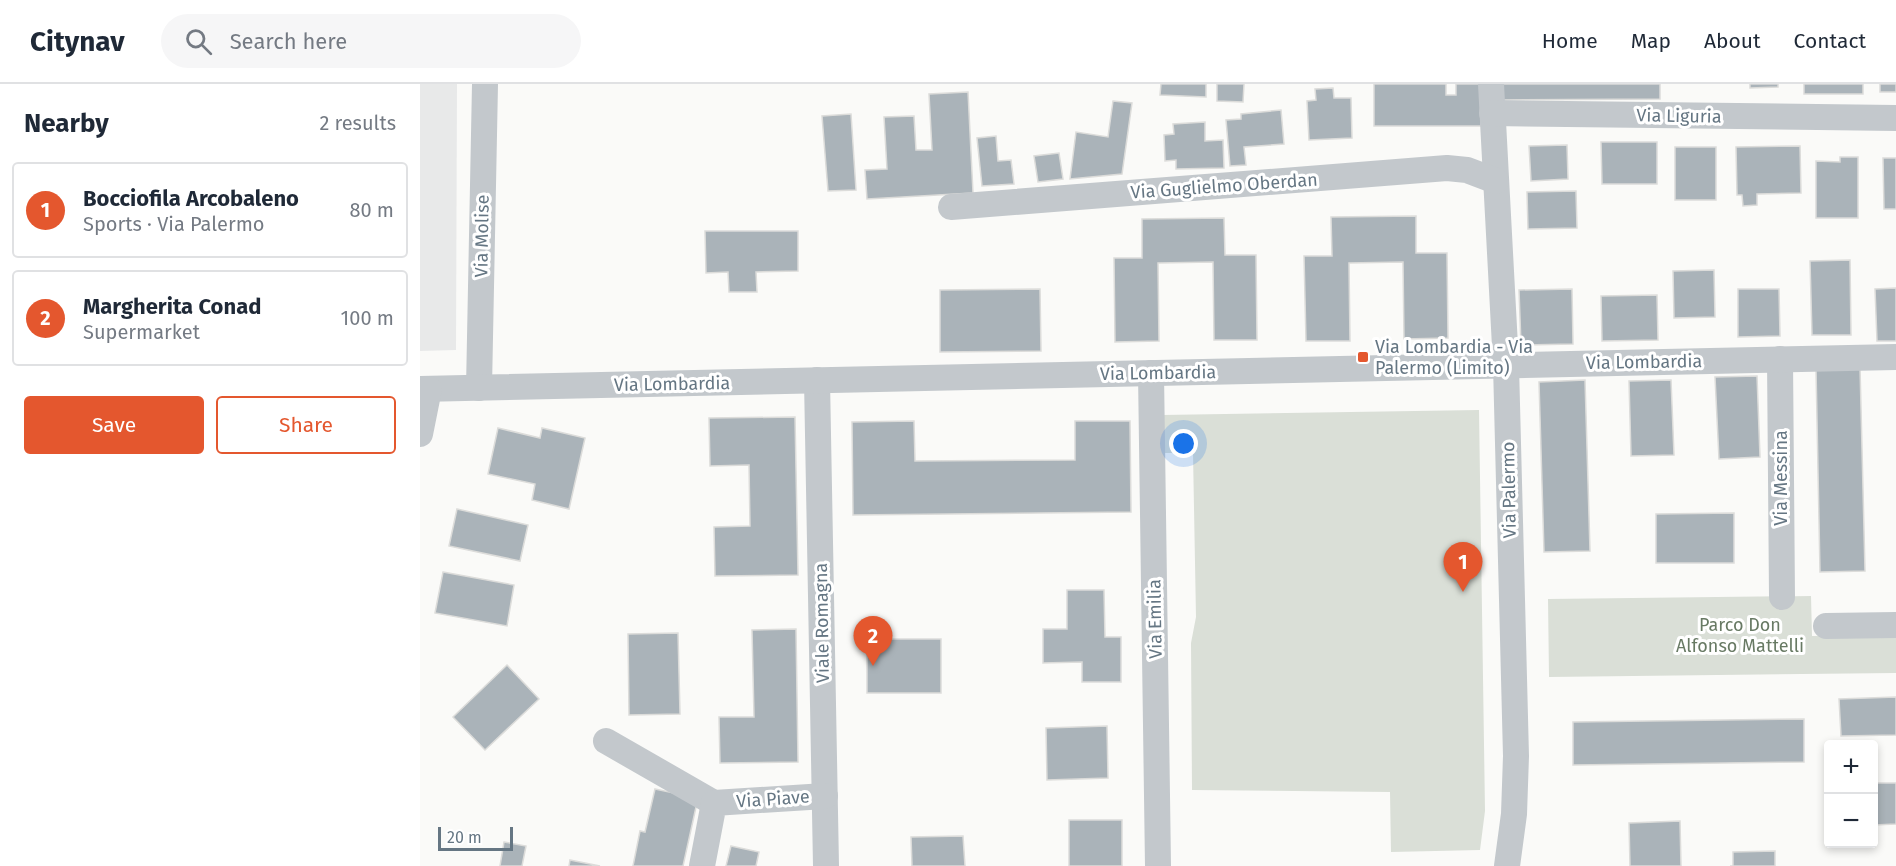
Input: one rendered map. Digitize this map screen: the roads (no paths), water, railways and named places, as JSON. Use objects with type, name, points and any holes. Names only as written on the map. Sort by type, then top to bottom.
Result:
[{"type":"street","name":"Via Molise","points":[[479,388],[486,84]]},
{"type":"street","points":[[1491,84],[1492,113]]},
{"type":"street","name":"Via Liguria","points":[[1492,113],[1896,118]]},
{"type":"street","name":"Via Palermo","points":[[1492,113],[1506,365],[1516,767],[1513,822],[1507,866]]},
{"type":"street","name":"Via Guglielmo Oberdan","points":[[951,207],[1447,168],[1467,170],[1496,181]]},
{"type":"street","name":"Via Lombardia","points":[[425,389],[1896,357]]},
{"type":"street","name":"Via Messina","points":[[1780,359],[1782,597]]},
{"type":"street","name":"Via Emilia","points":[[1151,373],[1158,866]]},
{"type":"street","name":"Viale Romagna","points":[[817,380],[826,866]]},
{"type":"street","points":[[420,434],[425,389]]},
{"type":"street","points":[[1826,626],[1896,625]]},
{"type":"street","points":[[606,741],[714,803]]},
{"type":"street","name":"Via Piave","points":[[702,866],[714,803],[825,796]]},
{"type":"place","name":"Via Lombardia - Via Palermo (Limito)","points":[[1363,357]]},
{"type":"place","name":"Bocciofila Arcobaleno","points":[[1463,592]]},
{"type":"place","name":"Margherita Conad","points":[[873,666]]},
{"type":"park label","name":"Parco Don Alfonso Mattelli","points":[[1740,635]]}]
